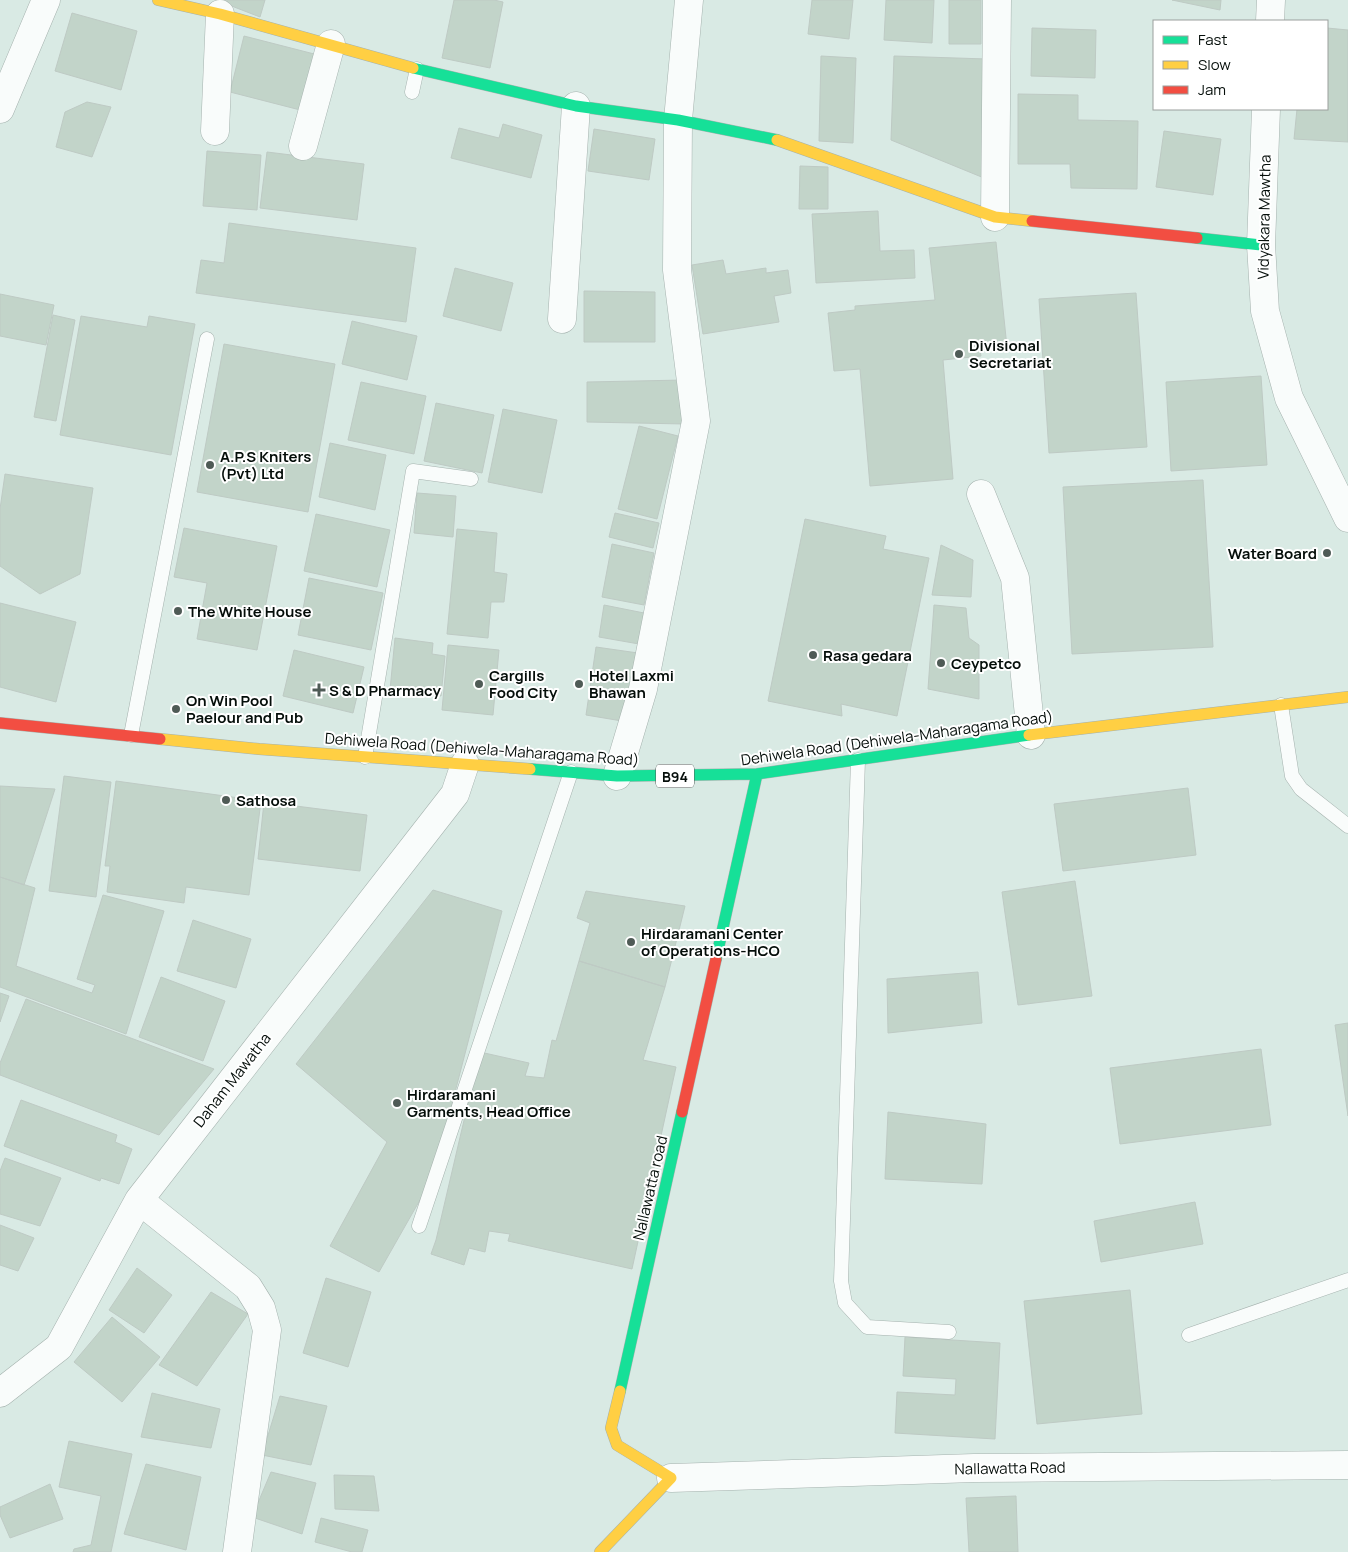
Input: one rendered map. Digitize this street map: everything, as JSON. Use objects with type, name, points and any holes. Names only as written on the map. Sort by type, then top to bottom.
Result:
[{"type":"street","points":[[0,108],[46,0]]},
{"type":"street","points":[[158,0],[220,14],[417,69],[576,106],[678,120],[783,141],[995,217],[1261,245]]},
{"type":"street","points":[[617,776],[643,689],[696,421],[677,270],[678,120],[689,0]]},
{"type":"street","points":[[995,217],[997,0]]},
{"type":"street","points":[[1270,20],[1271,0]]},
{"type":"street","points":[[215,131],[220,14]]},
{"type":"street","points":[[303,146],[331,44]]},
{"type":"street","points":[[562,319],[576,106]]},
{"type":"street","name":"Vidyakara Mawtha","points":[[1266,110],[1261,245],[1265,311],[1289,398],[1348,518]]},
{"type":"street","points":[[981,494],[1015,578],[1031,735]]},
{"type":"street","name":"Dehiwela Road (Dehiwela-Maharagama Road)","points":[[0,723],[259,749],[617,776],[757,774],[1031,735],[1348,697]]},
{"type":"street","name":"Daham Mawatha","points":[[0,1393],[59,1347],[139,1200],[455,794],[465,764]]},
{"type":"street","name":"Nallawatta road","points":[[671,1478],[617,1445],[611,1428],[757,774]]},
{"type":"street","points":[[139,1200],[248,1287],[262,1308],[267,1330],[237,1552]]},
{"type":"street","name":"Nallawatta Road","points":[[671,1478],[974,1468],[1348,1465]]},
{"type":"street","points":[[600,1552],[671,1478]]},
{"type":"lane","points":[[412,92],[417,69]]},
{"type":"lane","points":[[131,735],[207,339]]},
{"type":"lane","points":[[365,757],[414,471],[471,479]]},
{"type":"lane","points":[[1281,705],[1292,776],[1301,789],[1348,826]]},
{"type":"lane","points":[[858,760],[841,1281],[845,1303],[867,1327],[949,1332]]},
{"type":"lane","points":[[419,1226],[571,772]]},
{"type":"lane","points":[[1189,1335],[1348,1280]]},
{"type":"building","points":[[216,0],[265,0],[260,17]]},
{"type":"building","points":[[454,0],[494,0],[503,2],[490,68],[442,58]]},
{"type":"building","points":[[812,0],[853,0],[849,39],[808,34]]},
{"type":"building","points":[[886,0],[934,0],[932,43],[884,40]]},
{"type":"building","points":[[949,0],[981,0],[981,44],[949,44]]},
{"type":"building","points":[[1172,0],[1221,0],[1220,10]]},
{"type":"building","points":[[72,13],[137,31],[121,90],[55,71]]},
{"type":"building","points":[[1032,28],[1096,30],[1095,78],[1031,76]]},
{"type":"building","points":[[1328,28],[1348,30],[1348,142],[1294,139],[1297,110],[1328,110]]},
{"type":"building","points":[[244,36],[322,56],[308,112],[230,92]]},
{"type":"building","points":[[821,56],[856,58],[853,143],[819,141]]},
{"type":"building","points":[[894,56],[987,59],[984,178],[891,140]]},
{"type":"building","points":[[1018,94],[1078,95],[1078,120],[1138,121],[1137,189],[1071,188],[1070,164],[1018,164]]},
{"type":"building","points":[[87,102],[111,107],[92,157],[56,147],[65,112]]},
{"type":"building","points":[[503,124],[542,135],[531,178],[451,158],[459,128],[499,138]]},
{"type":"building","points":[[594,129],[655,139],[649,180],[588,171]]},
{"type":"building","points":[[1164,131],[1221,139],[1213,195],[1156,187]]},
{"type":"building","points":[[207,151],[261,155],[257,210],[203,206]]},
{"type":"building","points":[[267,152],[364,164],[357,220],[260,208]]},
{"type":"building","points":[[800,166],[828,167],[828,209],[799,209]]},
{"type":"building","points":[[878,211],[880,251],[914,250],[915,278],[816,283],[812,214]]},
{"type":"building","points":[[229,223],[416,248],[406,322],[196,293],[201,260],[224,263]]},
{"type":"building","points":[[996,242],[1007,347],[980,350],[981,356],[943,360],[953,479],[870,486],[860,369],[834,371],[828,313],[855,310],[855,306],[935,300],[929,248]]},
{"type":"building","points":[[723,260],[726,274],[766,268],[766,273],[788,270],[791,293],[774,296],[779,322],[703,334],[692,265]]},
{"type":"building","points":[[455,268],[513,283],[501,331],[443,316]]},
{"type":"building","points":[[584,291],[655,292],[655,342],[584,342]]},
{"type":"building","points":[[1136,293],[1147,447],[1049,453],[1039,299]]},
{"type":"building","points":[[0,294],[54,305],[46,345],[0,336]]},
{"type":"building","points":[[53,315],[75,320],[56,421],[34,417]]},
{"type":"building","points":[[81,316],[147,327],[149,316],[195,324],[171,455],[60,435]]},
{"type":"building","points":[[352,321],[417,336],[407,380],[342,364]]},
{"type":"building","points":[[224,344],[335,364],[308,512],[197,492]]},
{"type":"building","points":[[1261,376],[1267,465],[1171,471],[1166,382]]},
{"type":"building","points":[[684,380],[685,424],[587,422],[587,382]]},
{"type":"building","points":[[361,382],[426,396],[414,454],[348,440]]},
{"type":"building","points":[[436,403],[494,415],[482,473],[424,461]]},
{"type":"building","points":[[503,409],[557,420],[542,493],[488,482]]},
{"type":"building","points":[[639,426],[678,436],[657,519],[618,509]]},
{"type":"building","points":[[330,443],[386,455],[375,510],[319,497]]},
{"type":"building","points":[[5,474],[93,488],[80,574],[40,594],[0,566],[0,509]]},
{"type":"building","points":[[1203,480],[1213,647],[1072,654],[1063,487]]},
{"type":"building","points":[[417,493],[456,496],[453,537],[414,533]]},
{"type":"building","points":[[615,513],[659,523],[653,548],[609,537]]},
{"type":"building","points":[[316,514],[390,530],[377,587],[304,571]]},
{"type":"building","points":[[805,519],[886,536],[883,549],[929,558],[897,716],[841,704],[842,716],[768,701]]},
{"type":"building","points":[[184,528],[277,546],[257,650],[197,639],[207,583],[174,577]]},
{"type":"building","points":[[457,529],[497,533],[494,572],[507,574],[504,602],[491,602],[488,638],[447,634]]},
{"type":"building","points":[[612,544],[654,553],[644,605],[602,597]]},
{"type":"building","points":[[941,545],[973,560],[971,597],[932,595]]},
{"type":"building","points":[[309,578],[383,593],[371,650],[298,635]]},
{"type":"building","points":[[0,603],[76,622],[56,702],[0,687]]},
{"type":"building","points":[[604,605],[644,613],[639,644],[599,637]]},
{"type":"building","points":[[934,605],[966,608],[969,638],[979,645],[979,699],[928,689]]},
{"type":"building","points":[[395,638],[433,643],[432,654],[445,656],[441,696],[390,690]]},
{"type":"building","points":[[448,645],[499,650],[493,715],[442,710]]},
{"type":"building","points":[[596,647],[638,653],[628,722],[586,715]]},
{"type":"building","points":[[294,650],[364,667],[353,713],[283,696]]},
{"type":"building","points":[[64,776],[111,782],[96,897],[49,891]]},
{"type":"building","points":[[116,781],[261,801],[249,895],[186,887],[184,903],[107,892],[110,866],[105,866]]},
{"type":"building","points":[[0,786],[55,789],[24,885],[0,877]]},
{"type":"building","points":[[1188,788],[1196,855],[1063,871],[1054,804]]},
{"type":"building","points":[[264,802],[367,815],[360,871],[258,859]]},
{"type":"building","points":[[0,877],[35,888],[16,966],[92,993],[95,985],[77,979],[103,895],[164,911],[126,1034],[0,987]]},
{"type":"building","points":[[1075,881],[1092,996],[1018,1005],[1002,892]]},
{"type":"building","name":"Hirdaramani Garments, Head Office","points":[[433,890],[502,911],[433,1177],[379,1272],[330,1246],[387,1142],[296,1064]]},
{"type":"building","name":"Hirdaramani Center of Operations-HCO","points":[[586,891],[685,906],[665,987],[579,961],[590,923],[577,918]]},
{"type":"building","points":[[193,920],[251,939],[236,988],[177,971]]},
{"type":"building","points":[[579,961],[665,987],[643,1060],[676,1067],[632,1269],[508,1241],[510,1234],[489,1231],[485,1252],[469,1248],[464,1265],[431,1254],[436,1240],[480,1052],[529,1063],[525,1076],[544,1078],[552,1040],[556,1041]]},
{"type":"building","points":[[978,972],[982,1023],[888,1033],[887,979]]},
{"type":"building","points":[[161,977],[225,1001],[203,1061],[139,1037]]},
{"type":"building","points":[[0,993],[9,996],[0,1022]]},
{"type":"building","points":[[26,999],[214,1069],[159,1135],[0,1075],[0,1063]]},
{"type":"building","points":[[1348,1023],[1348,1116],[1335,1025]]},
{"type":"building","points":[[1261,1049],[1271,1125],[1120,1144],[1110,1068]]},
{"type":"building","points":[[21,1100],[117,1135],[115,1142],[132,1149],[119,1184],[101,1178],[100,1181],[4,1146]]},
{"type":"building","points":[[888,1112],[986,1124],[982,1184],[885,1179]]},
{"type":"building","points":[[5,1158],[61,1178],[40,1226],[0,1214],[0,1171]]},
{"type":"building","points":[[1195,1202],[1203,1244],[1101,1262],[1094,1221]]},
{"type":"building","points":[[0,1225],[34,1238],[18,1271],[0,1265]]},
{"type":"building","points":[[137,1268],[172,1295],[144,1333],[109,1310]]},
{"type":"building","points":[[326,1278],[371,1292],[348,1367],[303,1353]]},
{"type":"building","points":[[1130,1290],[1142,1414],[1037,1424],[1024,1301]]},
{"type":"building","points":[[211,1292],[248,1314],[197,1386],[159,1365]]},
{"type":"building","points":[[112,1317],[160,1357],[122,1402],[74,1362]]},
{"type":"building","points":[[905,1337],[1000,1343],[995,1439],[895,1433],[897,1392],[955,1395],[956,1379],[903,1376]]},
{"type":"building","points":[[152,1393],[220,1409],[211,1448],[141,1437]]},
{"type":"building","points":[[280,1396],[327,1406],[311,1465],[262,1455]]},
{"type":"building","points":[[69,1441],[132,1454],[111,1552],[73,1552],[74,1549],[91,1545],[101,1496],[59,1487]]},
{"type":"building","points":[[146,1464],[201,1477],[186,1550],[124,1534]]},
{"type":"building","points":[[271,1472],[316,1483],[302,1534],[252,1517]]},
{"type":"building","points":[[334,1475],[374,1476],[379,1511],[335,1509]]},
{"type":"building","points":[[50,1484],[63,1519],[10,1538],[0,1515],[0,1507]]},
{"type":"building","points":[[1016,1496],[1018,1552],[969,1552],[966,1498]]},
{"type":"building","points":[[321,1518],[368,1530],[362,1552],[352,1552],[315,1542]]},
{"type":"traffic: fast","points":[[413,68],[576,106],[678,120],[777,140]]},
{"type":"traffic: fast","points":[[1197,238],[1261,245]]},
{"type":"traffic: fast","points":[[530,769],[617,776],[757,774],[1029,735]]},
{"type":"traffic: fast","points":[[716,959],[757,774]]},
{"type":"traffic: fast","points":[[620,1391],[682,1112]]},
{"type":"traffic: slow","points":[[158,0],[220,14],[413,68]]},
{"type":"traffic: slow","points":[[777,140],[995,217],[1032,221]]},
{"type":"traffic: slow","points":[[1029,735],[1348,697]]},
{"type":"traffic: slow","points":[[160,739],[259,749],[530,769]]},
{"type":"traffic: slow","points":[[600,1552],[671,1478],[617,1445],[611,1428],[620,1391]]},
{"type":"traffic: jam","points":[[1032,221],[1197,238]]},
{"type":"traffic: jam","points":[[0,723],[160,739]]},
{"type":"traffic: jam","points":[[682,1112],[716,959]]},
{"type":"place","name":"Divisional Secretariat","points":[[959,354]]},
{"type":"place","name":"A.P.S Kniters (Pvt) Ltd","points":[[210,465]]},
{"type":"place","name":"Water Board","points":[[1327,553]]},
{"type":"place","name":"The White House","points":[[178,611]]},
{"type":"place","name":"Rasa gedara","points":[[813,655]]},
{"type":"place","name":"Ceypetco","points":[[941,663]]},
{"type":"place","name":"Cargills Food City","points":[[479,684]]},
{"type":"place","name":"Hotel Laxmi Bhawan","points":[[579,684]]},
{"type":"place","name":"S & D Pharmacy","points":[[319,690]]},
{"type":"place","name":"On Win Pool Paelour and Pub","points":[[176,709]]},
{"type":"place","name":"Sathosa","points":[[226,800]]},
{"type":"place","name":"Hirdaramani Center of Operations-HCO","points":[[631,942]]},
{"type":"place","name":"Hirdaramani Garments, Head Office","points":[[397,1103]]}]
